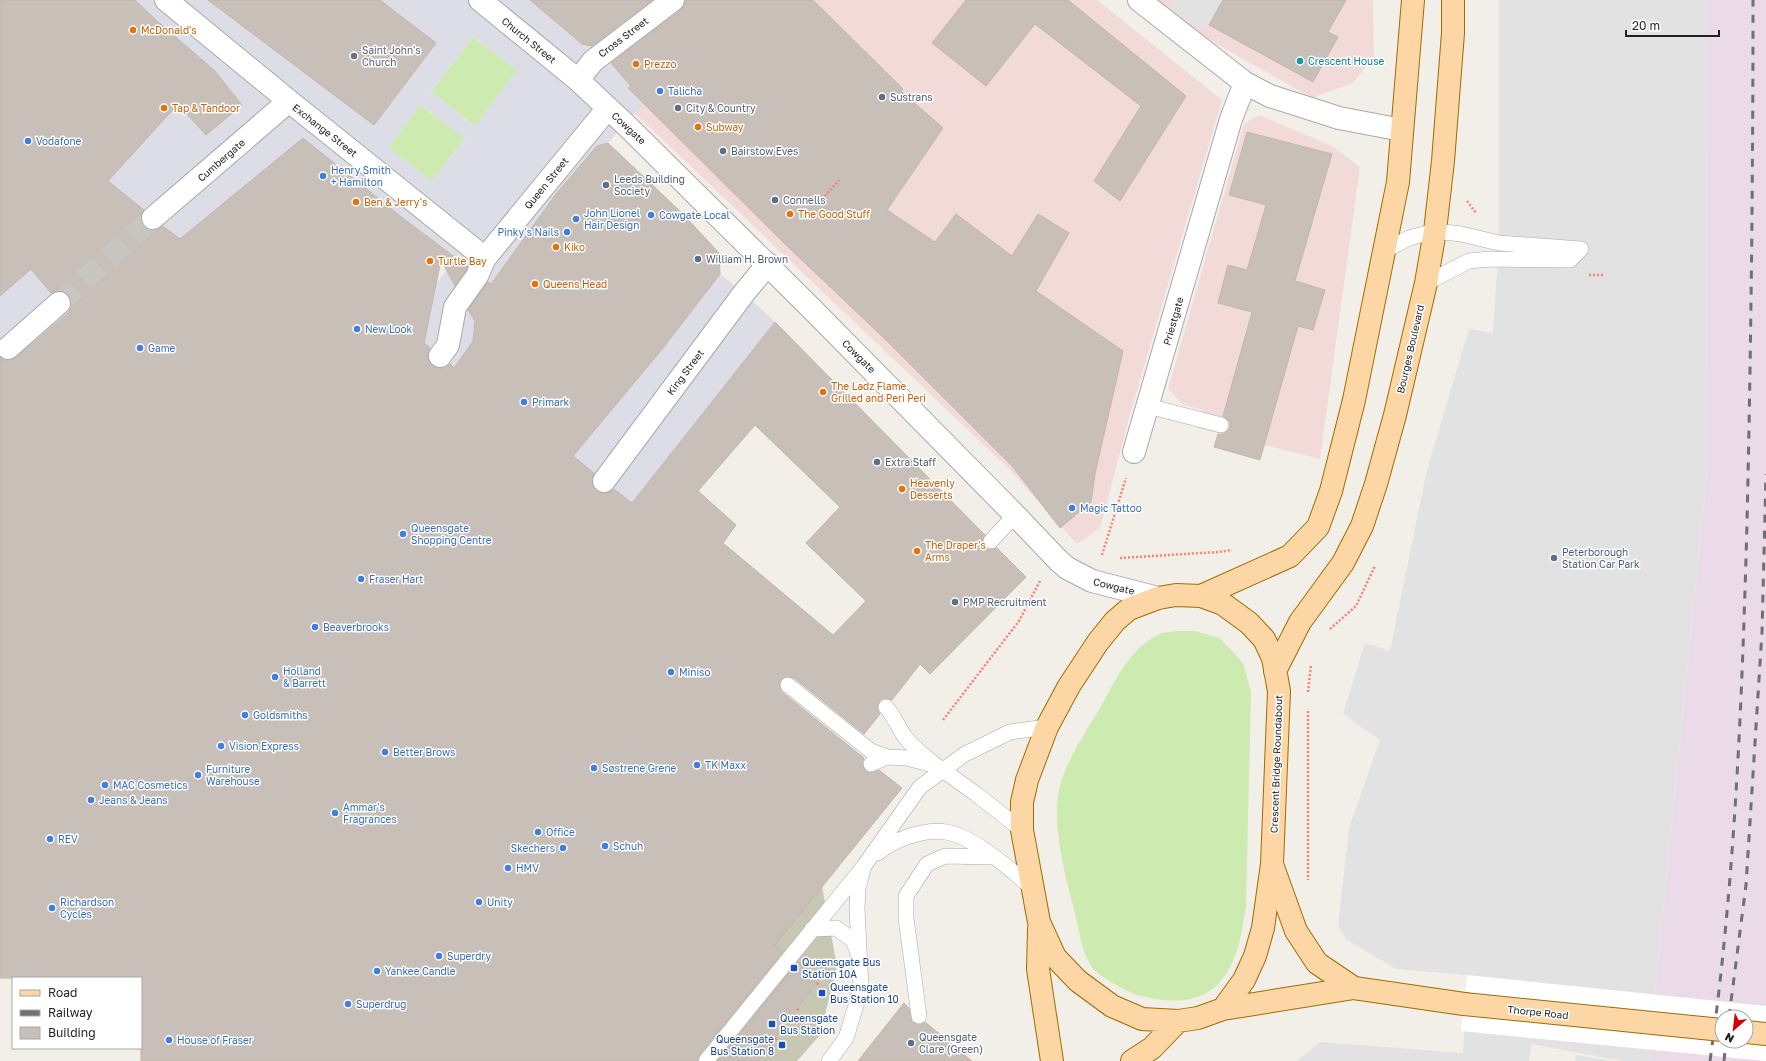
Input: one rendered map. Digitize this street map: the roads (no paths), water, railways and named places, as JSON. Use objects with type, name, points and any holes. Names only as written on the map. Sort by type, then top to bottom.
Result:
[{"type":"main road","points":[[1201,596],[1290,556],[1318,527],[1331,491],[1354,400],[1398,182],[1413,0]]},
{"type":"main road","name":"Bourges Boulevard","points":[[1275,671],[1300,622],[1343,563],[1362,526],[1396,415],[1426,283],[1435,231],[1443,161],[1453,33],[1453,0]]},
{"type":"main road","name":"Crescent Bridge Roundabout","points":[[1176,595],[1201,596],[1222,604],[1249,623],[1264,639],[1273,658],[1279,691],[1272,864],[1263,928],[1255,956],[1244,980],[1223,1009],[1198,1018],[1178,1021],[1142,1019],[1106,1002],[1078,981],[1055,957],[1039,922],[1022,830],[1022,802],[1026,780],[1047,727],[1069,686],[1098,642],[1115,621],[1129,609],[1158,598],[1176,595]]},
{"type":"main road","name":"Thorpe Road","points":[[1272,864],[1296,931],[1317,963],[1354,988]]},
{"type":"main road","points":[[1039,922],[1038,969],[1052,1061]]},
{"type":"main road","name":"Thorpe Road","points":[[1223,1009],[1354,988],[1464,1004],[1714,1029]]},
{"type":"main road","points":[[1132,1061],[1152,1048],[1178,1021]]},
{"type":"main road","points":[[1754,1033],[1766,1034]]},
{"type":"street","name":"Exchange Street","points":[[166,0],[289,102],[485,258]]},
{"type":"street","name":"Church Street","points":[[480,0],[578,80]]},
{"type":"street","name":"Cross Street","points":[[578,80],[592,61],[673,0]]},
{"type":"street","points":[[1139,0],[1245,83],[1270,96],[1339,118],[1402,130]]},
{"type":"street","name":"Cowgate","points":[[578,80],[768,264],[1067,568],[1092,581],[1158,598]]},
{"type":"street","name":"Priestgate","points":[[1134,452],[1231,119],[1245,83]]},
{"type":"street","name":"Cumbergate","points":[[153,218],[289,102]]},
{"type":"street","name":"Queen Street","points":[[440,356],[448,345],[455,307],[477,276],[485,258],[608,108]]},
{"type":"street","name":"King Street","points":[[604,481],[744,293],[768,264]]},
{"type":"street","points":[[8,348],[59,303]]},
{"type":"lane","points":[[1384,251],[1409,238],[1435,231],[1461,234],[1499,243],[1581,249],[1570,260],[1490,259],[1469,261],[1426,283]]},
{"type":"lane","points":[[1148,406],[1221,425]]},
{"type":"lane","points":[[991,541],[1015,515]]},
{"type":"lane","points":[[788,685],[871,751],[888,757],[907,758],[940,768]]},
{"type":"lane","points":[[886,707],[894,716],[899,728],[914,747],[1022,830]]},
{"type":"lane","points":[[706,1061],[864,866],[920,787],[940,768],[1010,732],[1047,727]]},
{"type":"lane","points":[[871,764],[888,757]]},
{"type":"lane","points":[[829,1061],[846,1038],[861,988],[858,895],[864,866],[882,850],[897,840],[915,834],[946,832],[969,840],[1002,863],[1033,889]]},
{"type":"lane","points":[[919,1016],[906,918],[906,896],[927,864],[945,856],[993,857]]},
{"type":"lane","points":[[812,929],[836,928],[853,940],[860,958]]},
{"type":"tunnel","points":[[59,303],[153,218]]},
{"type":"railway","points":[[1710,1061],[1726,927],[1736,793],[1743,658],[1751,327],[1753,0]]},
{"type":"railway","points":[[1730,1009],[1746,885],[1762,632],[1766,474]]},
{"type":"railway","points":[[1724,1061],[1725,1049]]},
{"type":"place","name":"McDonald's","points":[[133,30]]},
{"type":"place","name":"Saint John's Church","points":[[354,56]]},
{"type":"place","name":"Crescent House","points":[[1300,61]]},
{"type":"place","name":"Prezzo","points":[[636,64]]},
{"type":"place","name":"Talicha","points":[[660,91]]},
{"type":"place","name":"Sustrans","points":[[882,97]]},
{"type":"place","name":"Tap & Tandoor","points":[[164,108]]},
{"type":"place","name":"City & Country","points":[[678,108]]},
{"type":"place","name":"Subway","points":[[698,127]]},
{"type":"place","name":"Vodafone","points":[[28,141]]},
{"type":"place","name":"Bairstow Eves","points":[[723,151]]},
{"type":"place","name":"Henry Smith + Hamilton","points":[[323,176]]},
{"type":"place","name":"Leeds Building Society","points":[[606,185]]},
{"type":"place","name":"Connells","points":[[775,200]]},
{"type":"place","name":"Ben & Jerry's","points":[[356,202]]},
{"type":"place","name":"The Good Stuff","points":[[790,214]]},
{"type":"place","name":"Cowgate Local","points":[[651,215]]},
{"type":"place","name":"John Lionel Hair Design","points":[[576,219]]},
{"type":"place","name":"Pinky's Nails","points":[[567,232]]},
{"type":"place","name":"Kiko","points":[[556,247]]},
{"type":"place","name":"William H. Brown","points":[[698,259]]},
{"type":"place","name":"Turtle Bay","points":[[430,261]]},
{"type":"place","name":"Queens Head","points":[[535,284]]},
{"type":"place","name":"New Look","points":[[357,329]]},
{"type":"place","name":"Game","points":[[140,348]]},
{"type":"place","name":"The Ladz Flame Grilled and Peri Peri","points":[[823,392]]},
{"type":"place","name":"Primark","points":[[524,402]]},
{"type":"place","name":"Extra Staff","points":[[877,462]]},
{"type":"place","name":"Heavenly Desserts","points":[[902,489]]},
{"type":"place","name":"Magic Tattoo","points":[[1072,508]]},
{"type":"place","name":"Queensgate Shopping Centre","points":[[403,534]]},
{"type":"place","name":"The Draper's Arms","points":[[917,551]]},
{"type":"place","name":"Peterborough Station Car Park","points":[[1554,558]]},
{"type":"place","name":"Fraser Hart","points":[[361,579]]},
{"type":"place","name":"PMP Recruitment","points":[[955,602]]},
{"type":"place","name":"Beaverbrooks","points":[[315,627]]},
{"type":"place","name":"Miniso","points":[[671,672]]},
{"type":"place","name":"Holland & Barrett","points":[[275,677]]},
{"type":"place","name":"Goldsmiths","points":[[245,715]]},
{"type":"place","name":"Vision Express","points":[[221,746]]},
{"type":"place","name":"Better Brows","points":[[385,752]]},
{"type":"place","name":"TK Maxx","points":[[697,765]]},
{"type":"place","name":"Søstrene Grene","points":[[594,768]]},
{"type":"place","name":"Furniture Warehouse","points":[[198,775]]},
{"type":"place","name":"MAC Cosmetics","points":[[105,785]]},
{"type":"place","name":"Jeans & Jeans","points":[[91,800]]},
{"type":"place","name":"Ammar's Fragrances","points":[[335,813]]},
{"type":"place","name":"Office","points":[[538,832]]},
{"type":"place","name":"REV","points":[[50,839]]},
{"type":"place","name":"Schuh","points":[[605,846]]},
{"type":"place","name":"Skechers","points":[[563,848]]},
{"type":"place","name":"HMV","points":[[508,868]]},
{"type":"place","name":"Unity","points":[[479,902]]},
{"type":"place","name":"Richardson Cycles","points":[[52,908]]},
{"type":"place","name":"Superdry","points":[[439,956]]},
{"type":"place","name":"Queensgate Bus Station 10A","points":[[794,968]]},
{"type":"place","name":"Yankee Candle","points":[[377,971]]},
{"type":"place","name":"Queensgate Bus Station 10","points":[[822,993]]},
{"type":"place","name":"Superdrug","points":[[348,1004]]},
{"type":"place","name":"Queensgate Bus Station","points":[[772,1024]]},
{"type":"place","name":"House of Fraser","points":[[169,1040]]},
{"type":"place","name":"Queensgate Clare (Green)","points":[[911,1043]]},
{"type":"place","name":"Queensgate Bus Station 8","points":[[782,1045]]}]
